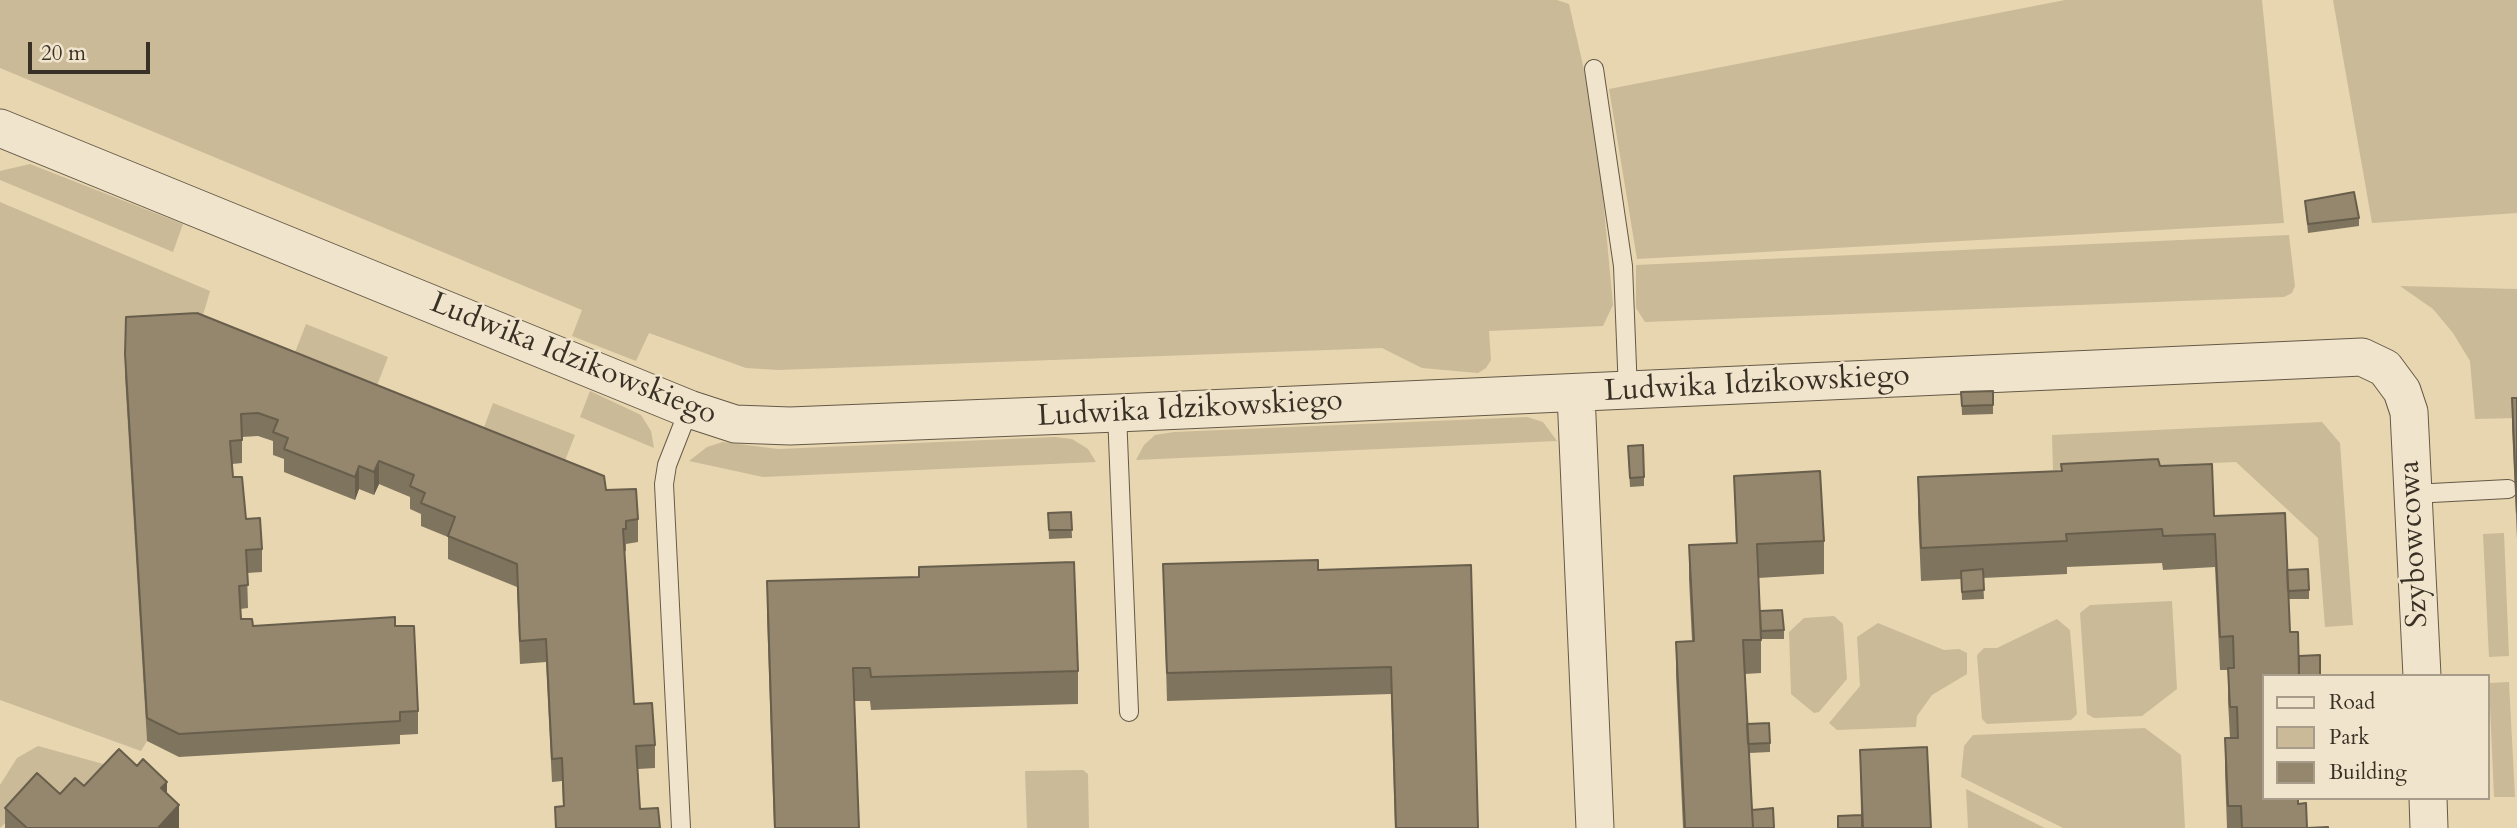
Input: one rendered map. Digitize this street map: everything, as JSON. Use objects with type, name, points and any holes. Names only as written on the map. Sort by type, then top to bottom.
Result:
[{"type":"street","name":"Ludwika Idzikowskiego","points":[[0,128],[689,409],[735,424],[790,426],[1117,414],[2362,357],[2385,368],[2402,391],[2409,412]]},
{"type":"street","points":[[1576,394],[1595,828]]},
{"type":"street","name":"Szybowcowa","points":[[2409,412],[2422,674]]},
{"type":"street","points":[[2428,800],[2430,828]]},
{"type":"lane","points":[[1594,69],[1623,266],[1628,392]]},
{"type":"lane","points":[[681,828],[664,484],[667,466],[689,409]]},
{"type":"lane","points":[[1117,414],[1129,712]]},
{"type":"lane","points":[[2413,494],[2508,489]]},
{"type":"green space","points":[[0,0],[1557,0],[1569,4],[1596,122],[1613,305],[1603,326],[1489,331],[1491,360],[1486,368],[1478,373],[1422,368],[1382,348],[778,370],[746,368],[649,333],[636,361],[572,336],[582,310],[0,68]]},
{"type":"green space","points":[[2065,0],[2262,0],[2284,223],[1637,259],[1609,89]]},
{"type":"green space","points":[[2333,0],[2517,0],[2517,213],[2372,223]]},
{"type":"green space","points":[[30,164],[183,224],[173,252],[0,180],[0,171]]},
{"type":"green space","points":[[0,202],[210,291],[197,336],[126,340],[125,377],[147,741],[141,751],[0,700]]},
{"type":"green space","points":[[2289,235],[2295,286],[2292,293],[2284,297],[1645,322],[1636,308],[1636,265]]},
{"type":"green space","points":[[2400,286],[2517,289],[2517,418],[2475,419],[2470,361],[2453,333],[2433,309]]},
{"type":"green space","points":[[306,324],[388,357],[371,401],[289,368]]},
{"type":"green space","points":[[590,391],[641,415],[651,431],[654,448],[580,417]]},
{"type":"green space","points":[[493,403],[575,435],[561,471],[480,438]]},
{"type":"green space","points":[[1527,417],[1543,422],[1557,441],[1136,460],[1144,445],[1155,435],[1174,432]]},
{"type":"green space","points":[[2322,422],[2340,443],[2353,625],[2325,627],[2318,538],[2236,462],[2053,470],[2052,435]]},
{"type":"green space","points":[[1055,437],[1072,439],[1088,449],[1096,462],[763,477],[689,461],[707,447],[723,442],[778,449]]},
{"type":"green space","points":[[2504,533],[2509,656],[2489,657],[2483,534]]},
{"type":"green space","points":[[2172,601],[2177,689],[2142,716],[2094,718],[2087,714],[2080,613],[2090,605]]},
{"type":"green space","points":[[1834,616],[1843,624],[1847,679],[1819,712],[1814,713],[1791,694],[1789,632],[1804,618]]},
{"type":"green space","points":[[2057,619],[2070,630],[2077,714],[2071,720],[1987,724],[1982,719],[1977,655],[1984,648],[1997,648]]},
{"type":"green space","points":[[1878,623],[1944,650],[1959,649],[1967,653],[1967,674],[1932,695],[1917,716],[1916,727],[1837,730],[1829,723],[1860,686],[1857,637]]},
{"type":"green space","points":[[2509,682],[2515,797],[2494,797],[2489,683]]},
{"type":"green space","points":[[2145,728],[2181,755],[2185,828],[2063,828],[1961,777],[1964,746],[1973,735]]},
{"type":"green space","points":[[38,746],[118,768],[84,805],[37,792],[0,828],[0,785],[17,758]]},
{"type":"green space","points":[[1083,770],[1088,774],[1089,828],[1027,828],[1025,771]]},
{"type":"green space","points":[[1966,789],[2045,828],[1968,828]]},
{"type":"building","points":[[2354,192],[2359,218],[2308,224],[2305,201]]},
{"type":"building","points":[[197,313],[604,476],[606,490],[636,489],[638,519],[626,521],[626,529],[623,529],[634,704],[652,703],[655,745],[636,746],[640,809],[658,808],[660,828],[556,828],[555,807],[564,806],[562,758],[552,759],[546,639],[520,641],[517,564],[448,536],[455,517],[421,503],[425,493],[410,486],[414,475],[379,461],[374,472],[359,466],[355,477],[284,449],[288,438],[273,432],[278,420],[258,413],[241,414],[242,440],[230,441],[233,477],[242,477],[246,519],[260,518],[262,549],[246,550],[248,585],[239,586],[241,619],[252,619],[253,626],[395,617],[395,626],[414,626],[418,711],[400,712],[400,721],[179,734],[147,718],[125,354],[126,317]]},
{"type":"building","points":[[1993,391],[1993,405],[1962,406],[1961,392]]},
{"type":"building","points":[[2512,398],[2517,398],[2517,512]]},
{"type":"building","points":[[1643,445],[1644,477],[1630,478],[1628,446]]},
{"type":"building","points":[[2158,459],[2160,466],[2212,464],[2214,516],[2285,513],[2290,632],[2298,632],[2299,674],[2262,674],[2262,800],[2298,800],[2298,804],[2306,803],[2307,828],[2242,828],[2241,806],[2228,806],[2225,738],[2238,738],[2237,707],[2230,707],[2228,668],[2234,668],[2233,636],[2220,637],[2215,534],[2163,536],[2162,529],[2066,534],[2067,541],[1921,548],[1918,477],[2062,471],[2061,464]]},
{"type":"building","points":[[1820,471],[1824,541],[1757,544],[1761,640],[1743,640],[1753,828],[1685,828],[1676,642],[1694,641],[1689,545],[1737,543],[1734,476]]},
{"type":"building","points":[[1071,512],[1072,530],[1049,530],[1048,513]]},
{"type":"building","points":[[1318,560],[1318,570],[1471,565],[1478,828],[1396,828],[1391,667],[1167,673],[1163,564]]},
{"type":"building","points":[[1074,562],[1078,671],[871,677],[870,668],[853,668],[859,828],[775,828],[767,581],[919,577],[919,567]]},
{"type":"building","points":[[1983,569],[1984,590],[1962,592],[1961,571]]},
{"type":"building","points":[[2308,569],[2309,590],[2288,591],[2287,570]]},
{"type":"building","points":[[1782,610],[1784,630],[1761,631],[1760,611]]},
{"type":"building","points":[[2320,655],[2320,674],[2299,674],[2299,656]]},
{"type":"building","points":[[1769,723],[1770,743],[1748,744],[1747,724]]},
{"type":"building","points":[[1927,747],[1931,828],[1863,828],[1860,750]]},
{"type":"building","points":[[119,749],[137,766],[143,759],[167,782],[161,788],[179,805],[158,828],[27,828],[5,808],[37,773],[60,794],[75,778],[84,786]]},
{"type":"building","points":[[1773,808],[1774,828],[1753,828],[1752,810]]},
{"type":"building","points":[[1862,815],[1862,828],[1838,828],[1838,816]]}]
